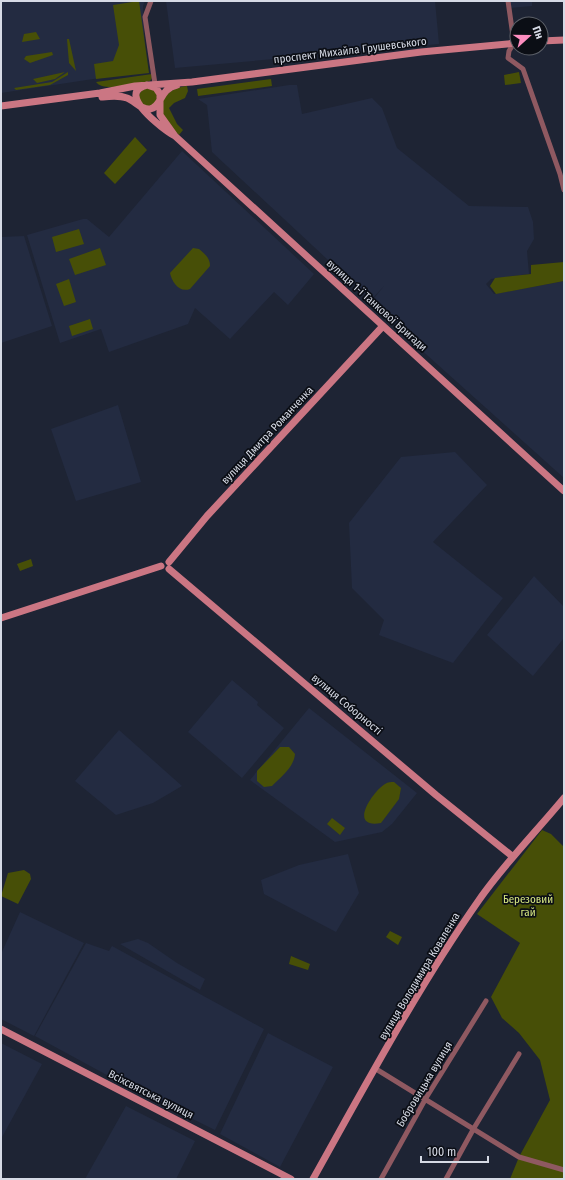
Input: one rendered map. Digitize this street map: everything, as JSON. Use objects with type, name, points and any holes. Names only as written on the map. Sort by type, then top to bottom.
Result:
[{"type":"street","points":[[1,110],[112,96],[129,99],[140,106],[151,109],[159,101],[145,17],[151,1]]},
{"type":"street","points":[[508,1],[511,16]]},
{"type":"street","points":[[549,41],[564,40]]},
{"type":"street","name":"проспект Михайла Грушевського","points":[[1,106],[147,85],[156,87],[421,52],[509,44]]},
{"type":"street","points":[[509,51],[508,58],[522,69],[562,173],[564,190]]},
{"type":"street","name":"проспект Михайла Грушевського","points":[[159,101],[166,89],[186,83]]},
{"type":"street","points":[[140,106],[136,99],[137,91],[147,85]]},
{"type":"street","name":"вулиця 1-ї Танкової Бригади","points":[[159,101],[160,115],[175,136],[564,491]]},
{"type":"street","name":"вулиця 1-ї Танкової Бригади","points":[[140,106],[163,130],[175,136]]},
{"type":"street","name":"вулиця Дмитра Романченка","points":[[169,565],[207,516],[383,326]]},
{"type":"street","points":[[1,618],[161,566],[163,561],[169,565]]},
{"type":"street","name":"вулиця Соборності","points":[[169,565],[436,795],[512,856]]},
{"type":"street","name":"вулиця Володимира Коваленка","points":[[313,1179],[376,1068],[454,937],[512,856],[540,827],[564,798]]},
{"type":"street","name":"Бобровицька вулиця","points":[[380,1179],[426,1098],[486,1001]]},
{"type":"street","name":"Всіхсвятська вулиця","points":[[1,1029],[292,1179]]},
{"type":"street","points":[[446,1179],[474,1128],[519,1054]]},
{"type":"street","points":[[376,1068],[519,1157],[564,1170]]},
{"type":"shaded area","points":[[1,1],[145,1],[143,6],[146,71],[1,93]]},
{"type":"shaded area","points":[[166,1],[435,1],[439,44],[175,68]]},
{"type":"shaded area","points":[[508,1],[532,1],[532,6],[510,8]]},
{"type":"shaded area","points":[[297,85],[302,114],[372,98],[382,108],[397,148],[469,206],[528,207],[533,222],[534,239],[527,251],[529,274],[491,279],[486,284],[494,294],[564,281],[564,478],[418,347],[371,302],[384,286],[371,300],[212,152],[207,105],[198,99]]},
{"type":"shaded area","points":[[182,151],[314,274],[288,305],[274,292],[230,339],[195,308],[188,324],[109,352],[101,329],[60,343],[27,235],[87,219],[109,237]]},
{"type":"shaded area","points":[[24,236],[52,326],[1,343],[1,237]]},
{"type":"shaded area","points":[[118,405],[141,482],[76,501],[51,429]]},
{"type":"shaded area","points":[[455,452],[487,485],[433,542],[503,598],[453,663],[379,635],[384,620],[352,588],[349,523],[401,457]]},
{"type":"shaded area","points":[[534,576],[564,607],[564,638],[533,676],[487,635]]},
{"type":"shaded area","points":[[232,680],[258,702],[257,705],[284,728],[242,778],[188,732]]},
{"type":"shaded area","points":[[309,708],[417,793],[392,824],[382,832],[335,842],[250,780]]},
{"type":"shaded area","points":[[119,730],[182,786],[153,803],[116,815],[75,781]]},
{"type":"shaded area","points":[[348,854],[359,893],[336,932],[264,894],[261,880],[299,865]]},
{"type":"shaded area","points":[[20,912],[84,943],[34,1036],[1,1019],[1,954]]},
{"type":"shaded area","points":[[138,939],[148,943],[177,963],[205,979],[200,990],[120,944]]},
{"type":"shaded area","points":[[86,943],[109,951],[112,946],[264,1029],[215,1130],[140,1093],[35,1036]]},
{"type":"shaded area","points":[[268,1033],[333,1067],[280,1167],[220,1134]]},
{"type":"shaded area","points":[[1,1043],[42,1064],[1,1139]]},
{"type":"shaded area","points":[[126,1106],[195,1141],[176,1179],[85,1179]]},
{"type":"green space","points":[[139,1],[149,73],[96,79],[94,64],[113,61],[119,45],[113,5]]},
{"type":"green space","points":[[36,32],[40,39],[22,42],[24,34]]},
{"type":"green space","points":[[67,39],[69,39],[76,71],[69,63]]},
{"type":"green space","points":[[52,52],[53,55],[30,63],[24,59],[26,56]]},
{"type":"green space","points":[[65,72],[55,79],[37,83],[33,79]]},
{"type":"green space","points":[[68,72],[68,75],[50,85],[16,90],[14,88],[52,82]]},
{"type":"green space","points":[[519,72],[521,83],[505,85],[504,75]]},
{"type":"green space","points":[[152,74],[150,81],[121,86],[106,87],[96,82]]},
{"type":"green space","points":[[271,79],[272,86],[198,96],[197,89]]},
{"type":"green space","points":[[187,86],[188,91],[185,98],[174,103],[169,108],[177,124],[183,130],[179,135],[166,122],[162,115],[161,108],[164,97],[180,87]]},
{"type":"green space","points":[[148,88],[154,91],[157,97],[154,103],[148,106],[142,103],[139,97],[142,91]]},
{"type":"green space","points":[[135,137],[147,150],[115,184],[104,173]]},
{"type":"green space","points":[[79,229],[84,244],[56,252],[52,237]]},
{"type":"green space","points":[[100,248],[106,265],[75,275],[69,259]]},
{"type":"green space","points":[[193,248],[199,249],[205,254],[208,258],[210,266],[190,289],[186,290],[179,288],[174,283],[170,273]]},
{"type":"green space","points":[[564,262],[564,281],[496,294],[490,286],[495,278],[531,274],[531,265]]},
{"type":"green space","points":[[69,279],[76,302],[64,306],[56,284]]},
{"type":"green space","points":[[90,319],[93,329],[72,336],[69,326]]},
{"type":"green space","points":[[31,559],[33,566],[20,571],[17,564]]},
{"type":"green space","points":[[280,747],[289,747],[295,754],[294,759],[286,772],[272,786],[264,787],[257,781],[257,771]]},
{"type":"green space","points":[[388,782],[394,782],[401,788],[399,799],[381,823],[371,823],[366,820],[364,815],[369,801],[385,784]]},
{"type":"green space","points":[[332,818],[345,828],[340,835],[327,824]]},
{"type":"green space","name":"Березовий гай","points":[[542,830],[551,834],[564,847],[564,1178],[510,1179],[519,1157],[550,1100],[540,1060],[519,1033],[502,1018],[491,997],[520,943],[477,914]]},
{"type":"green space","points":[[24,870],[30,874],[31,879],[18,904],[1,896],[8,873]]},
{"type":"green space","points":[[390,931],[402,937],[398,945],[386,937]]},
{"type":"green space","points":[[291,956],[310,964],[308,970],[289,964]]}]
